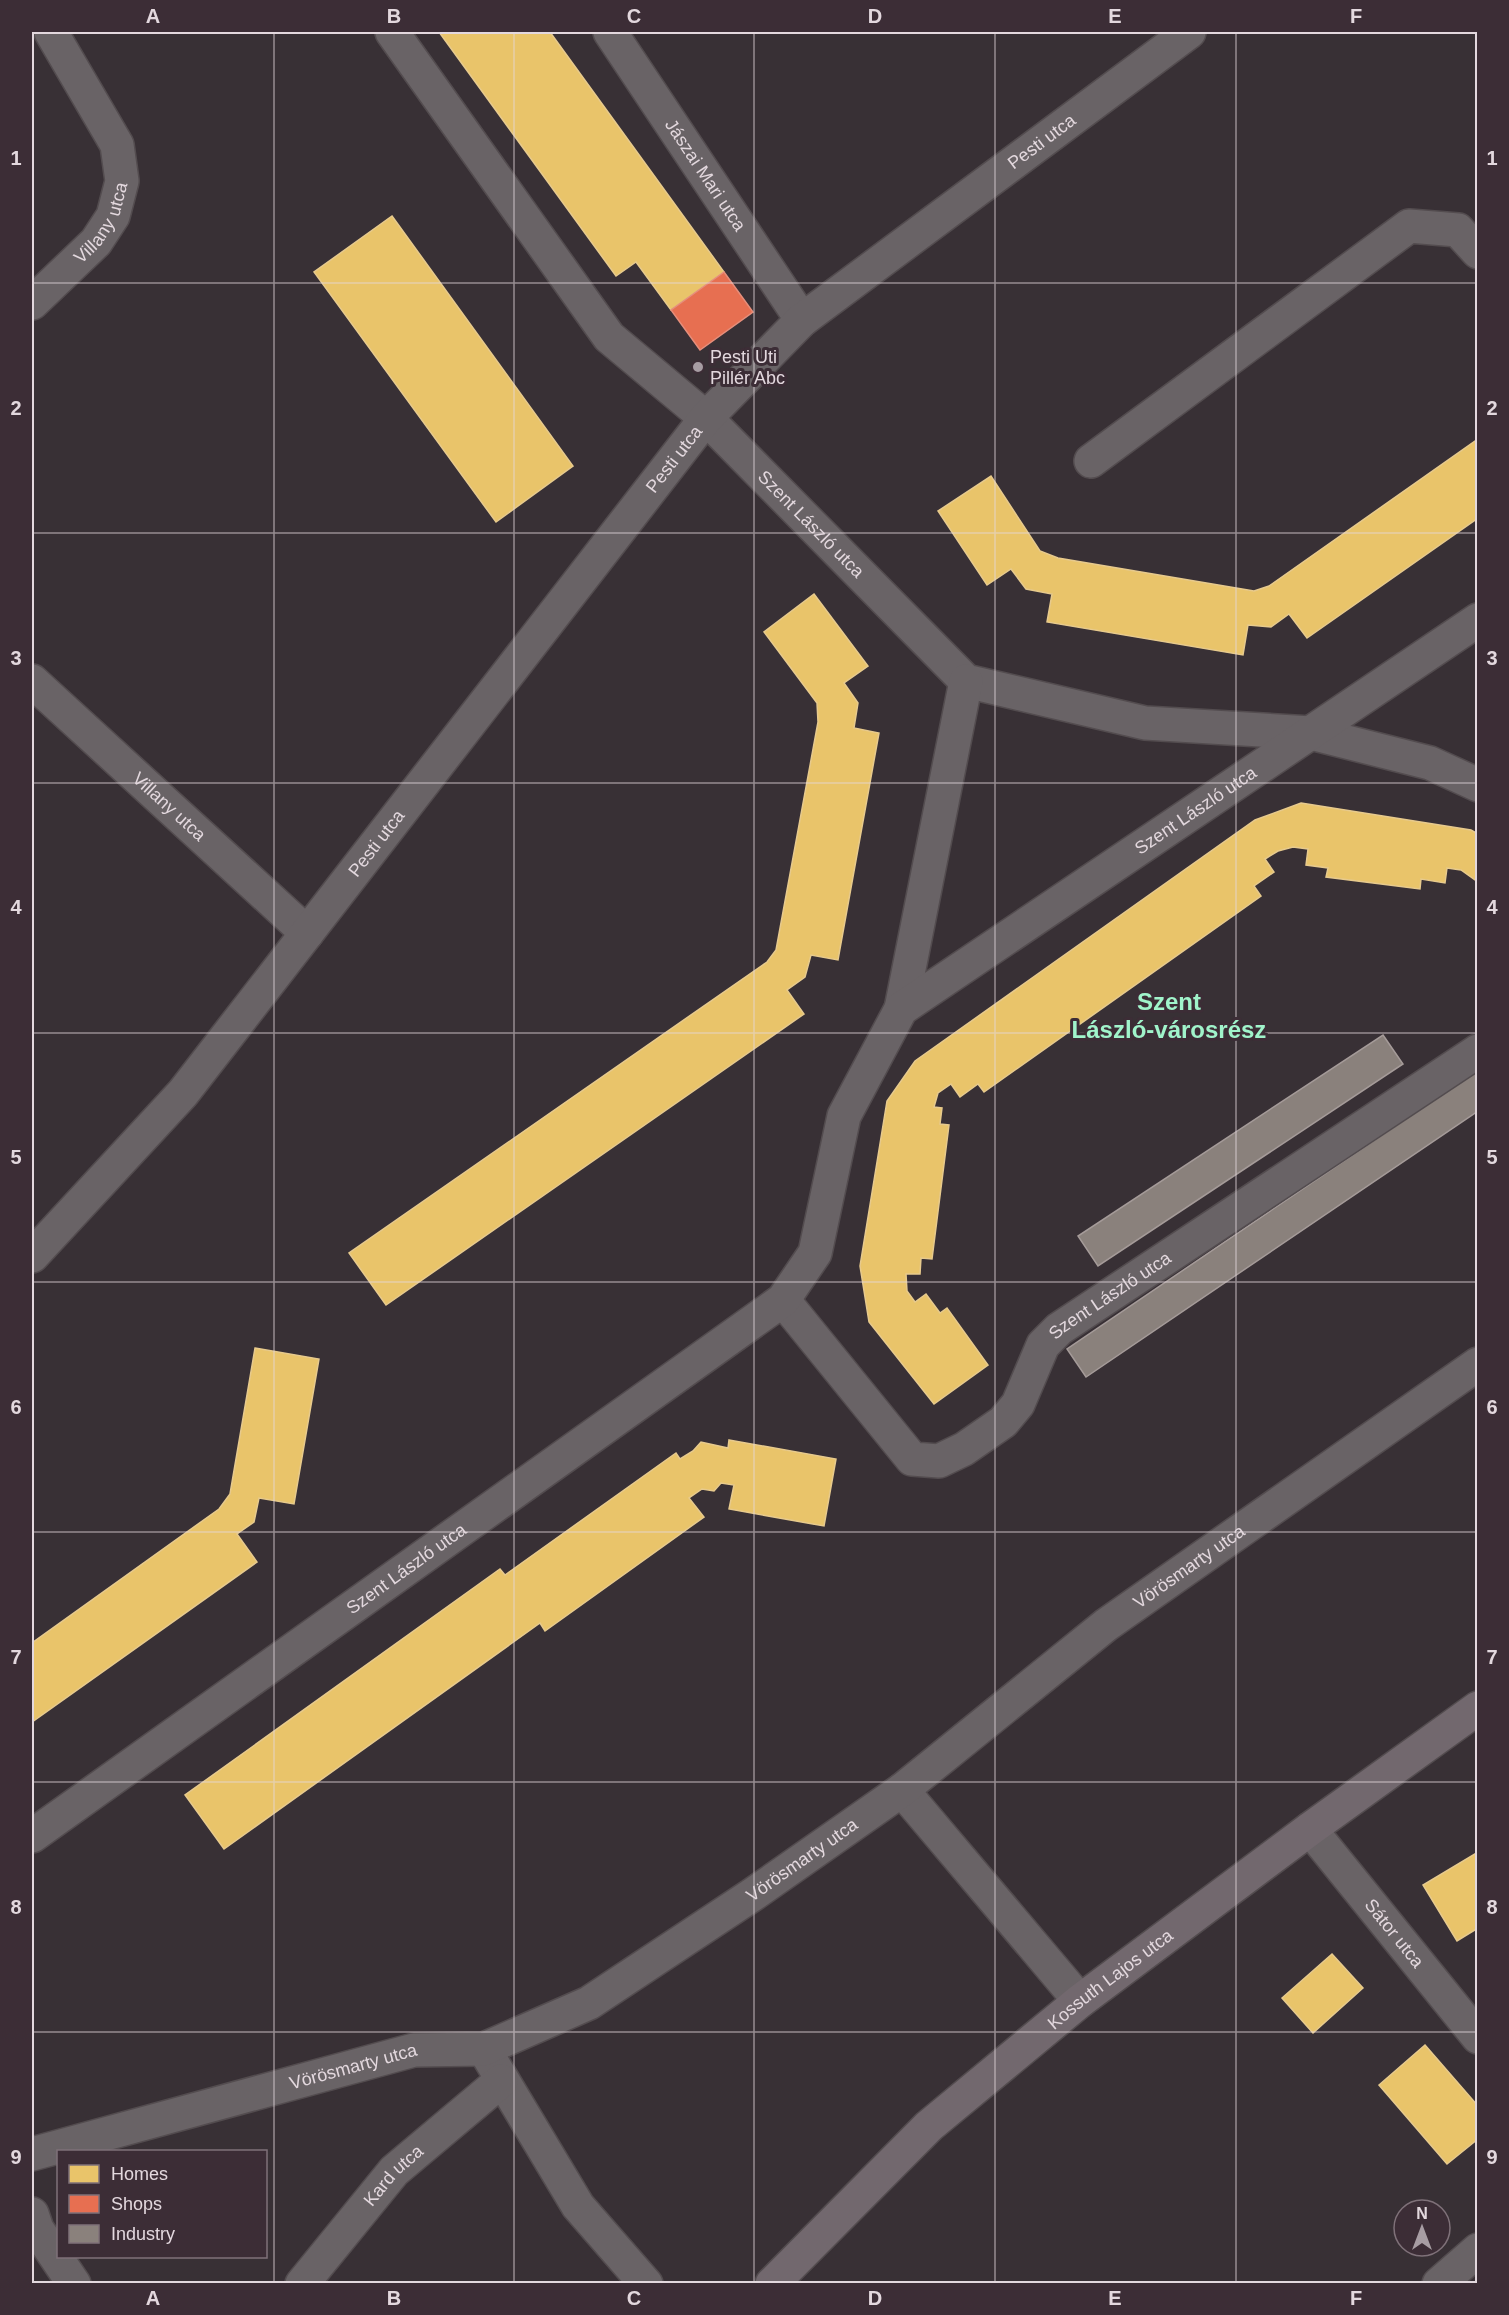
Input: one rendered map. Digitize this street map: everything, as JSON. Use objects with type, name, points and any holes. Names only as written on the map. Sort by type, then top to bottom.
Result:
[{"type":"street","name":"Villany utca","points":[[32,303],[96,242],[113,216],[122,181],[117,146],[51,32]]},
{"type":"street","name":"Pesti utca","points":[[392,32],[609,337],[706,418]]},
{"type":"street","name":"Jászai Mari utca","points":[[610,32],[802,320]]},
{"type":"street","name":"Pesti utca","points":[[32,1256],[183,1093],[706,418],[802,320],[1189,32]]},
{"type":"street","points":[[1092,461],[1409,226],[1458,230],[1478,252]]},
{"type":"street","name":"Szent László utca","points":[[32,1836],[783,1300],[815,1253],[844,1116],[901,1009],[966,681],[706,418]]},
{"type":"street","name":"Szent László utca","points":[[901,1009],[1478,620]]},
{"type":"street","name":"Villany utca","points":[[32,681],[307,933]]},
{"type":"street","points":[[966,681],[1145,723],[1311,733],[1430,763],[1478,785]]},
{"type":"street","name":"Szent László utca","points":[[783,1300],[912,1459],[939,1461],[964,1449],[1003,1422],[1018,1404],[1043,1345],[1059,1329],[1478,1051]]},
{"type":"street","name":"Vörösmarty utca","points":[[32,2154],[414,2050],[484,2049],[589,2003],[752,1895],[902,1790],[1106,1625],[1478,1364]]},
{"type":"street","name":"Kossuth Lajos utca","points":[[772,2283],[929,2126],[1080,2001],[1310,1829],[1478,1708]]},
{"type":"street","points":[[902,1790],[1080,2001]]},
{"type":"street","name":"Sátor utca","points":[[1310,1829],[1478,2037]]},
{"type":"street","points":[[484,2049],[578,2206],[646,2283]]},
{"type":"street","name":"Kard utca","points":[[302,2283],[394,2171],[501,2080]]},
{"type":"street","points":[[32,2214],[37,2229],[74,2283]]},
{"type":"street","points":[[1439,2283],[1478,2250]]},
{"type":"building: Homes","points":[[439,32],[550,32],[724,272],[671,310],[636,262],[616,276]]},
{"type":"building: Homes","points":[[392,216],[573,466],[496,522],[314,272]]},
{"type":"building: Homes","points":[[1478,439],[1478,518],[1307,638],[1289,614],[1271,627],[1248,625],[1243,655],[1047,622],[1052,594],[1026,589],[1011,569],[987,585],[938,511],[991,476],[1040,551],[1058,558],[1254,591],[1269,586]]},
{"type":"building: Homes","points":[[814,594],[868,666],[844,683],[858,703],[854,728],[879,733],[838,960],[811,955],[805,977],[787,990],[804,1014],[386,1305],[349,1253],[767,962],[776,950],[818,722],[817,703],[764,632]]},
{"type":"building: Homes","points":[[1301,803],[1471,830],[1478,834],[1478,882],[1461,870],[1447,868],[1445,883],[1421,879],[1420,889],[1326,877],[1328,868],[1306,865],[1308,849],[1293,847],[1278,851],[1265,859],[1274,872],[1254,886],[1261,896],[984,1092],[978,1084],[960,1097],[951,1084],[938,1093],[934,1107],[942,1108],[940,1124],[949,1125],[932,1259],[921,1258],[920,1274],[906,1274],[907,1291],[915,1302],[926,1294],[940,1313],[947,1308],[988,1365],[934,1404],[869,1322],[860,1266],[887,1101],[915,1061],[1255,820]]},
{"type":"building: Homes","points":[[255,1348],[319,1359],[294,1504],[259,1498],[254,1522],[237,1534],[257,1562],[32,1722],[32,1643],[219,1509],[230,1494]]},
{"type":"building: Homes","points":[[729,1440],[836,1459],[824,1526],[729,1509],[734,1485],[721,1483],[714,1491],[702,1489],[689,1498],[704,1517],[545,1631],[540,1623],[224,1849],[185,1795],[500,1569],[505,1575],[676,1453],[680,1459],[693,1451],[701,1442],[728,1448]]},
{"type":"building: Homes","points":[[1478,1852],[1478,1928],[1457,1941],[1423,1885]]},
{"type":"building: Homes","points":[[1332,1954],[1363,1988],[1313,2033],[1282,1998]]},
{"type":"building: Homes","points":[[1425,2045],[1478,2106],[1478,2139],[1447,2164],[1379,2085]]},
{"type":"building: Shops","points":[[724,272],[753,312],[700,350],[671,310]]},
{"type":"building: Industry","points":[[1383,1035],[1403,1064],[1098,1266],[1078,1236]]},
{"type":"building: Industry","points":[[1478,1070],[1478,1111],[1086,1377],[1067,1349]]},
{"type":"place","name":"Pesti Uti Pillér Abc","points":[[698,367]]},
{"type":"district","name":"Szent László-városrész","points":[[1169,1015]]}]
